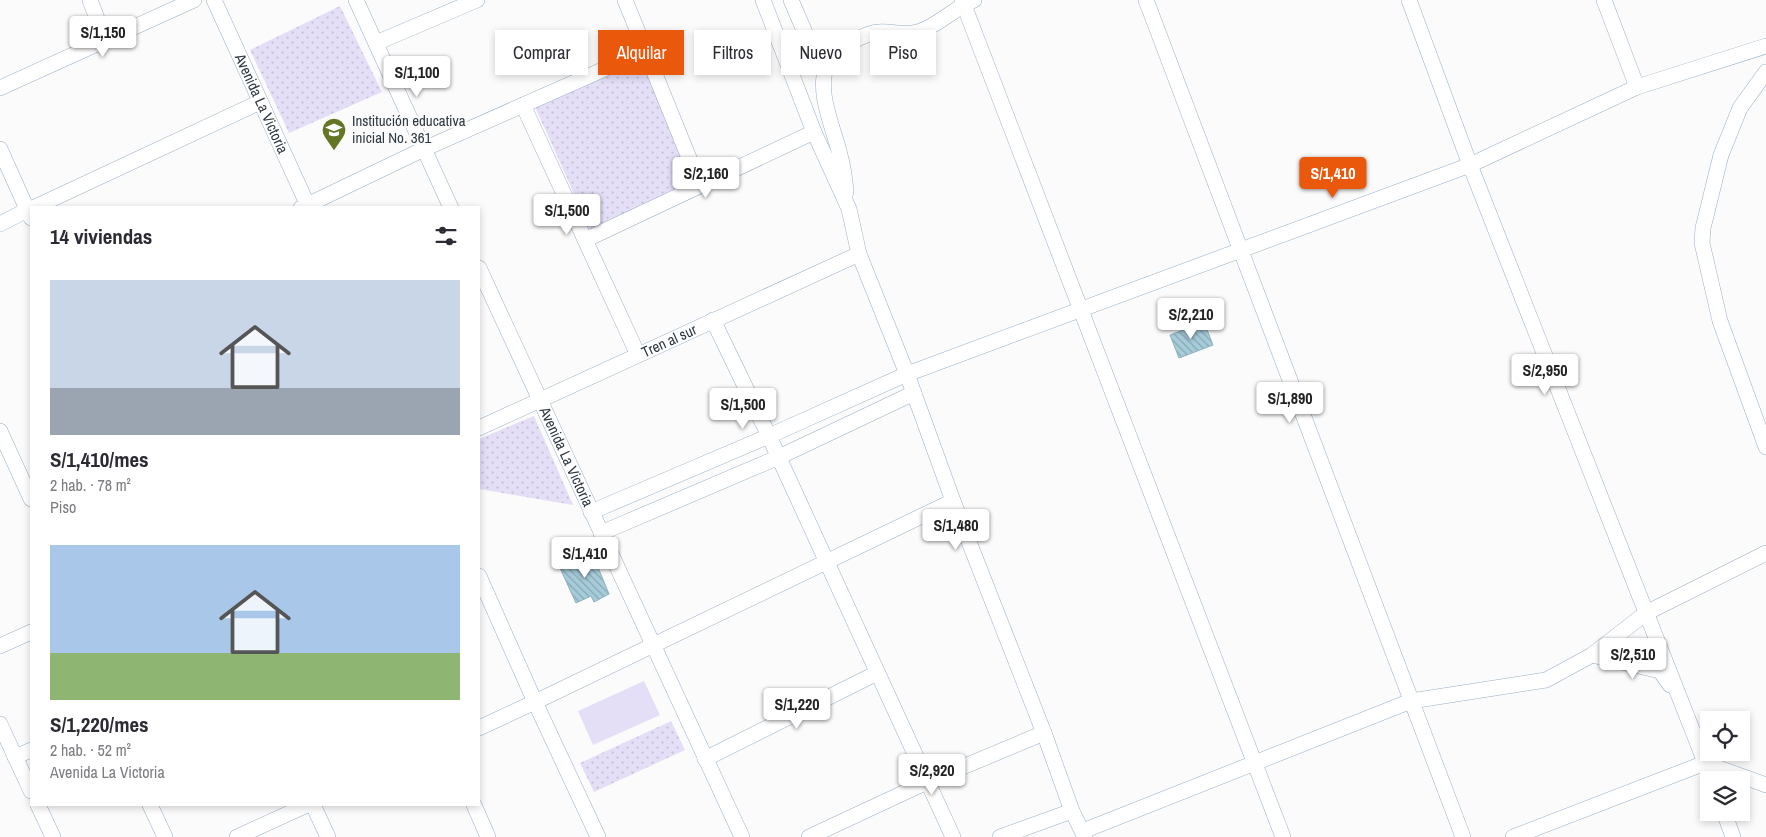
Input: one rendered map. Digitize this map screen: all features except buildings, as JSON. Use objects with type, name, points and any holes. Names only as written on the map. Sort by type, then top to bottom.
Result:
[{"type":"street","points":[[90,0],[105,40]]},
{"type":"street","points":[[0,88],[194,0]]},
{"type":"street","name":"Avenida La Victoria","points":[[214,0],[306,206]]},
{"type":"street","points":[[356,0],[450,206]]},
{"type":"street","points":[[376,43],[477,0]]},
{"type":"street","points":[[625,0],[637,30]]},
{"type":"street","points":[[763,0],[814,132],[849,209]]},
{"type":"street","points":[[791,0],[804,30]]},
{"type":"street","points":[[1146,0],[1463,837]]},
{"type":"street","points":[[1409,0],[1470,165],[1708,771]]},
{"type":"street","points":[[1604,0],[1637,87]]},
{"type":"street","points":[[860,38],[872,33],[884,32],[905,35],[918,32],[932,26],[966,2],[1080,310],[1283,837]]},
{"type":"street","points":[[591,512],[769,436],[907,374],[1470,165],[1637,87],[1766,46]]},
{"type":"street","points":[[308,206],[424,149],[598,72]]},
{"type":"street","points":[[1766,72],[1740,108],[1721,155],[1703,228],[1702,243],[1720,321],[1766,447]]},
{"type":"street","points":[[655,75],[700,185]]},
{"type":"street","points":[[825,75],[825,100],[844,173],[849,209],[859,254],[907,374],[1072,811],[1084,834],[1254,762],[1411,701],[1546,680],[1592,655],[1646,613],[1766,554]]},
{"type":"street","points":[[42,206],[260,102]]},
{"type":"street","points":[[523,105],[638,355]]},
{"type":"street","points":[[585,240],[814,132]]},
{"type":"street","points":[[0,149],[30,209]]},
{"type":"street","points":[[0,224],[30,211]]},
{"type":"street","name":"Tren al sur","points":[[480,428],[859,254]]},
{"type":"street","name":"Avenida La Victoria","points":[[480,270],[742,837]]},
{"type":"street","points":[[713,320],[769,436],[877,673],[929,781],[953,837]]},
{"type":"street","points":[[601,533],[778,457],[914,393]]},
{"type":"street","points":[[0,431],[30,494]]},
{"type":"street","points":[[480,728],[953,500]]},
{"type":"street","points":[[480,578],[598,837]]},
{"type":"street","points":[[0,646],[30,632]]},
{"type":"street","points":[[1592,655],[1660,671],[1680,698]]},
{"type":"street","points":[[705,759],[877,673]]},
{"type":"street","points":[[0,724],[30,789]]},
{"type":"street","points":[[809,837],[929,781],[1044,733]]},
{"type":"street","points":[[15,757],[30,750]]},
{"type":"street","points":[[1513,837],[1705,763],[1766,785]]},
{"type":"street","points":[[38,806],[52,837]]},
{"type":"street","points":[[150,806],[165,837]]},
{"type":"street","points":[[237,837],[305,806]]},
{"type":"street","points":[[313,806],[328,837]]},
{"type":"street","points":[[474,806],[484,836]]},
{"type":"street","points":[[1000,837],[1072,811]]},
{"type":"street","points":[[1727,821],[1733,837]]},
{"type":"shaded area","points":[[340,6],[382,92],[289,133],[250,50]]},
{"type":"shaded area","points":[[606,75],[651,75],[693,182],[590,229],[535,107]]},
{"type":"shaded area","points":[[534,416],[573,505],[480,489],[480,439]]},
{"type":"shaded area","points":[[644,681],[660,715],[593,745],[578,711]]},
{"type":"shaded area","points":[[671,721],[685,750],[594,792],[580,763]]},
{"type":"place","name":"Institución educativa inicial No. 361","points":[[334,151]]}]
